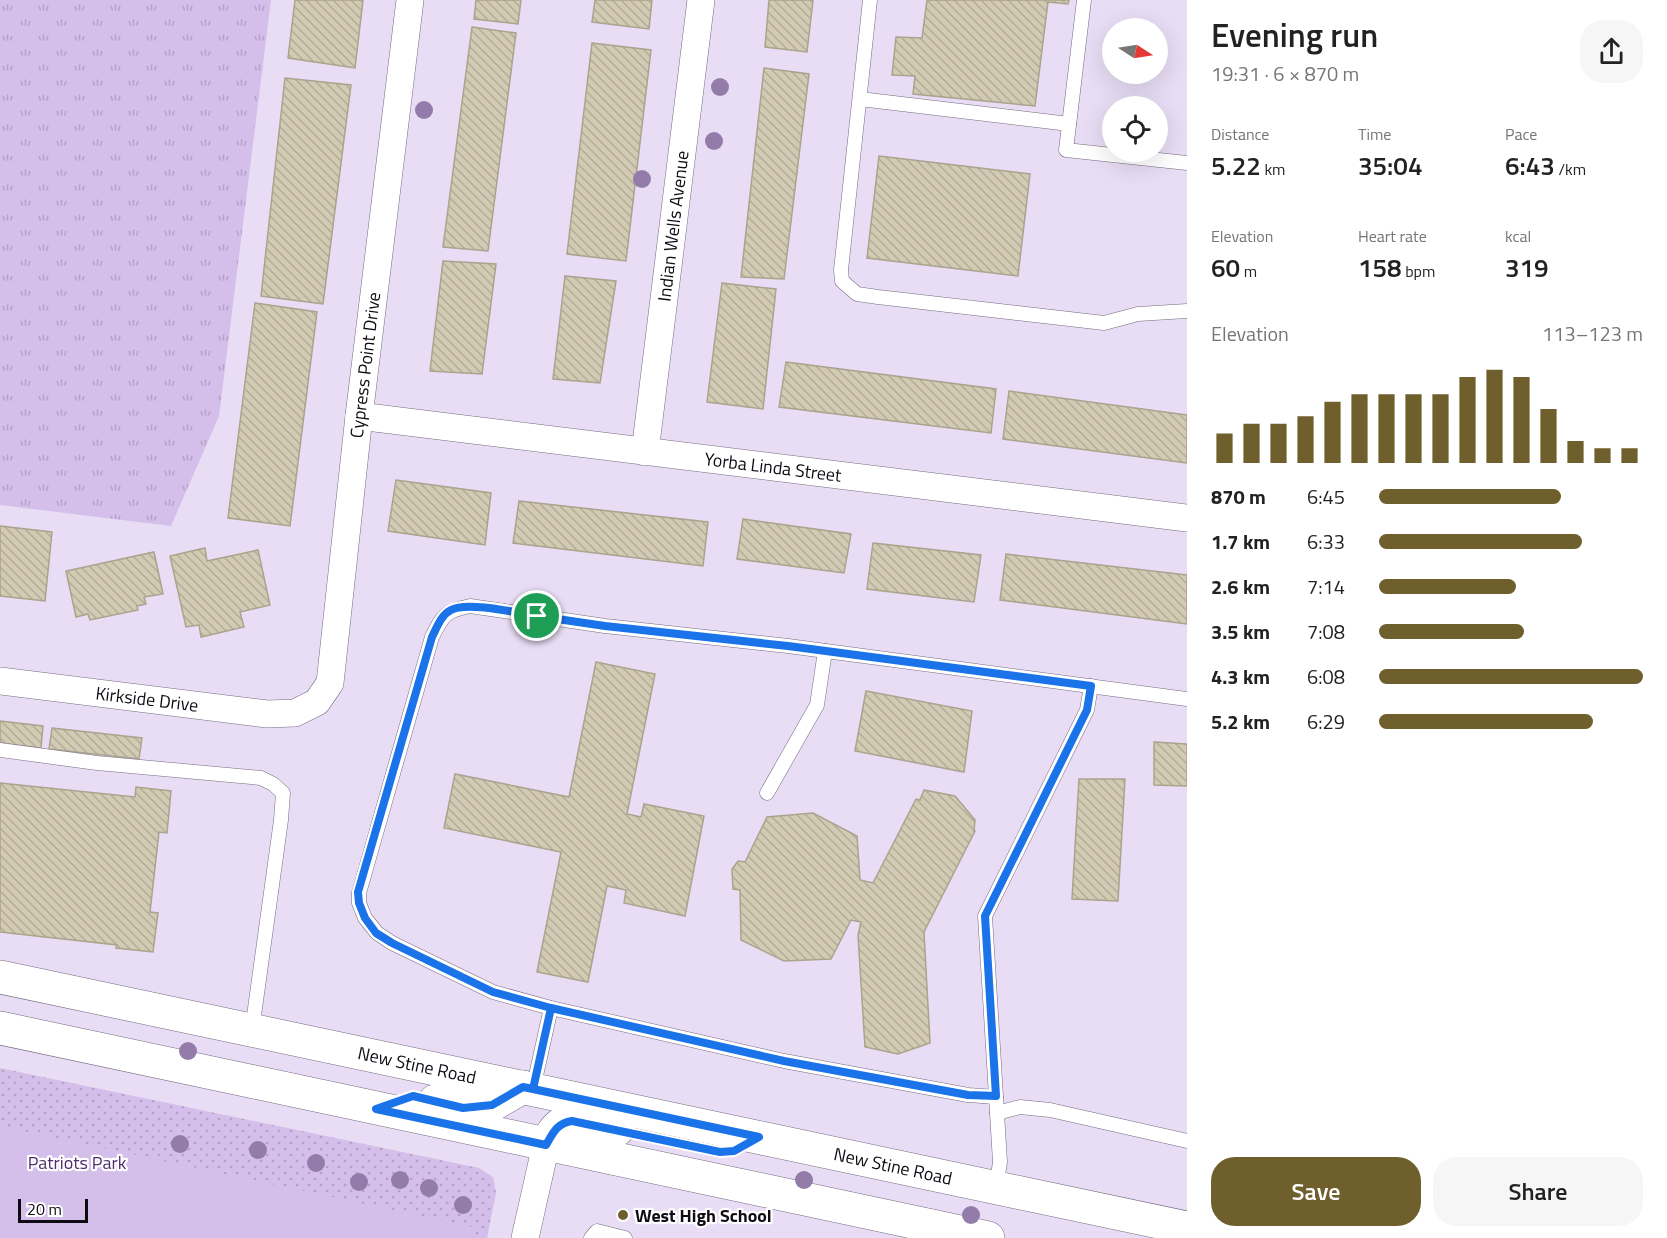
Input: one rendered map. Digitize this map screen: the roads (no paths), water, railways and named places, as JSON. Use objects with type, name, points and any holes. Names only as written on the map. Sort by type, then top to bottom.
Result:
[{"type":"main road","name":"New Stine Road","points":[[0,977],[1187,1228]]},
{"type":"main road","points":[[0,1028],[546,1145],[922,1231],[988,1238]]},
{"type":"main road","points":[[376,1109],[413,1096],[463,1108],[492,1105],[528,1088]]},
{"type":"main road","points":[[546,1145],[558,1126],[572,1121],[720,1152],[734,1151],[759,1137]]},
{"type":"street","name":"Cypress Point Drive","points":[[295,713],[317,702],[330,683],[359,416],[410,0]]},
{"type":"street","name":"Indian Wells Avenue","points":[[645,452],[701,0]]},
{"type":"street","name":"Yorba Linda Street","points":[[359,416],[1187,518]]},
{"type":"street","name":"Kirkside Drive","points":[[0,681],[267,714],[295,713]]},
{"type":"street","points":[[525,1238],[546,1145]]},
{"type":"lane","points":[[870,0],[841,270],[842,281],[857,294],[1104,323],[1138,315],[1187,311]]},
{"type":"lane","points":[[1084,0],[1066,150],[1187,163]]},
{"type":"lane","points":[[860,99],[1069,124]]},
{"type":"lane","points":[[996,1096],[968,1095],[784,1061],[551,1008],[493,992],[376,933],[365,918],[359,903],[358,892],[432,637],[441,619],[452,609],[470,606],[605,626],[825,651],[1187,699]]},
{"type":"lane","points":[[767,793],[817,705],[825,651]]},
{"type":"lane","points":[[996,1188],[1000,1162],[985,916],[1087,710],[1091,686]]},
{"type":"lane","points":[[0,750],[97,763],[261,778],[273,784],[283,793],[252,1030]]},
{"type":"lane","points":[[528,1088],[551,1008]]},
{"type":"lane","points":[[997,1113],[1020,1107],[1050,1110],[1187,1141]]},
{"type":"lane","points":[[591,1238],[597,1231],[625,1238]]},
{"type":"place","name":"West High School","points":[[623,1215]]},
{"type":"park label","name":"Patriots Park","points":[[77,1162]]}]
